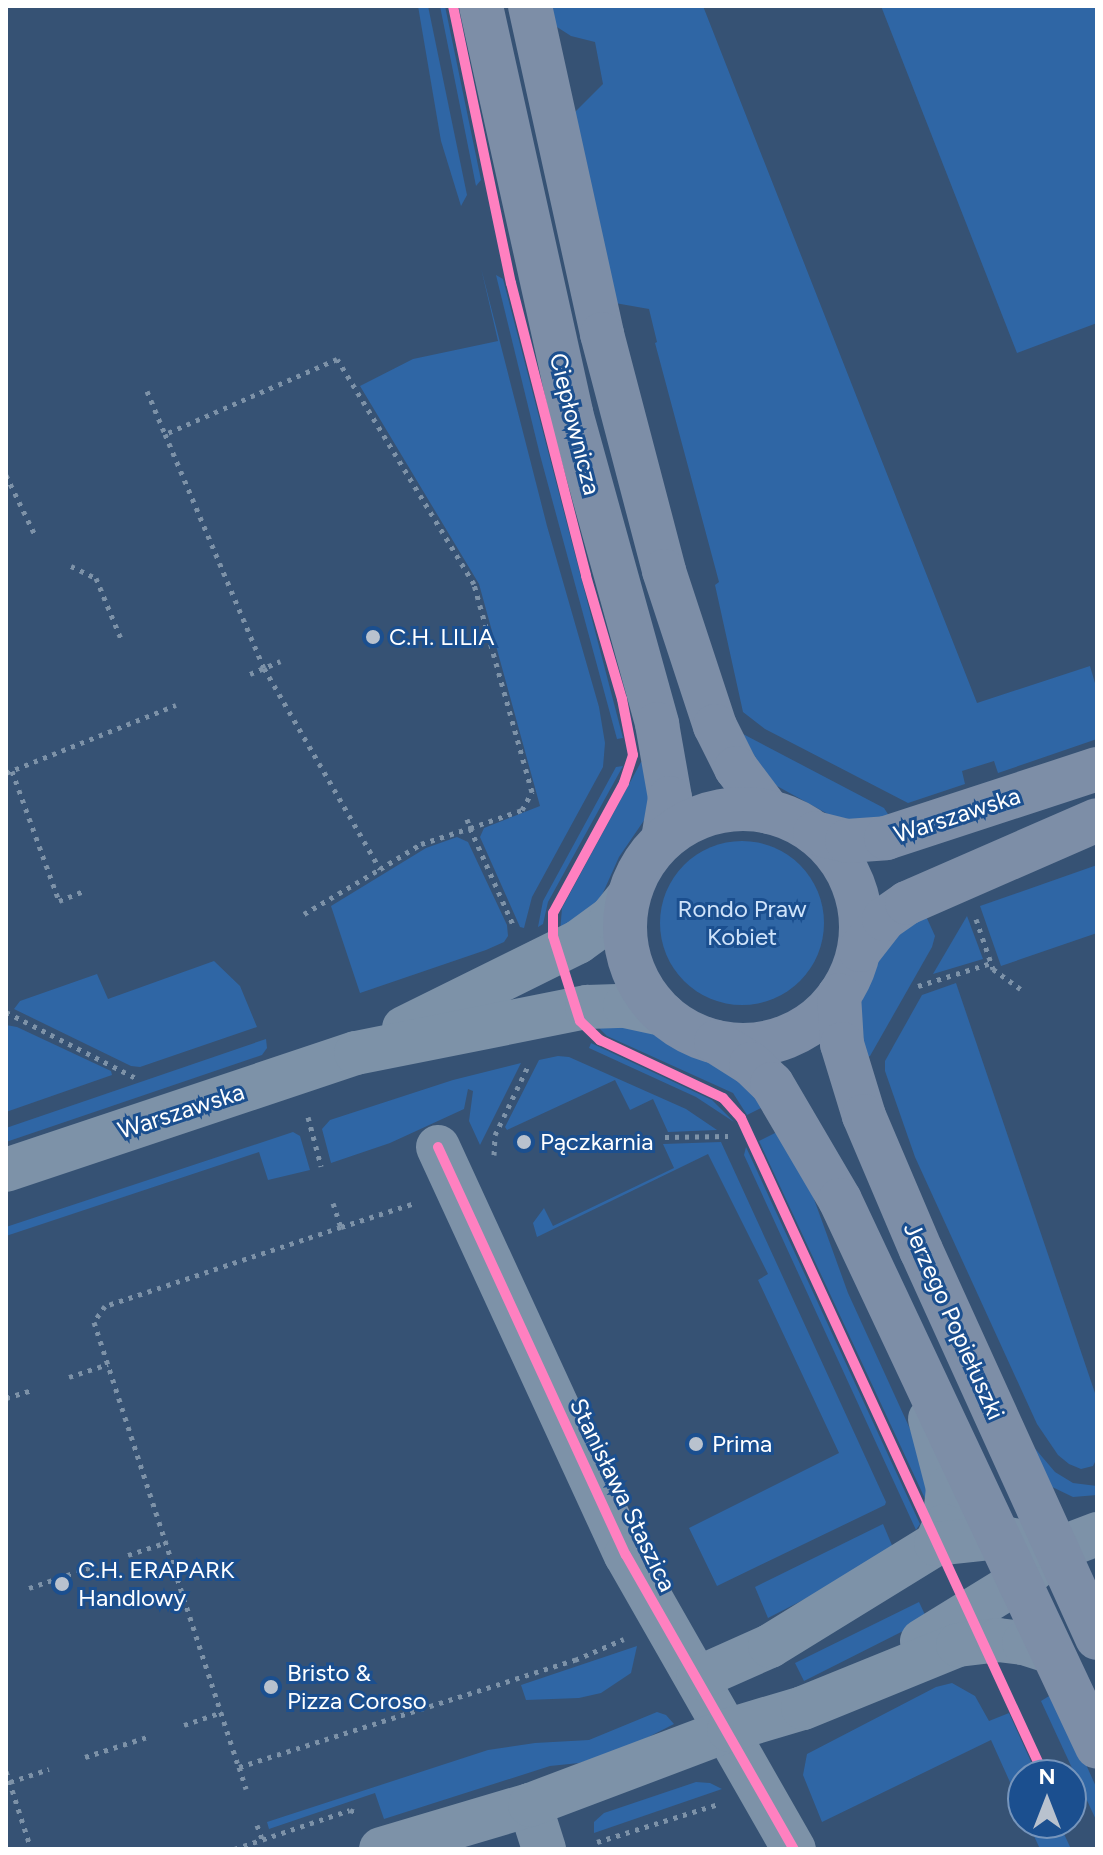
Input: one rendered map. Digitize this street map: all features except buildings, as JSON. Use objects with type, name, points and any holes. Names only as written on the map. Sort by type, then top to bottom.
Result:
[{"type":"main road","name":"Ciepłownicza","points":[[481,6],[571,413],[657,724],[670,798],[663,839]]},
{"type":"main road","name":"Ciepłownicza","points":[[530,6],[602,334],[664,571],[715,726],[736,768],[769,812]]},
{"type":"main road","name":"Warszawska","points":[[815,833],[847,841],[886,838],[1097,769]]},
{"type":"main road","points":[[860,950],[861,916],[849,875],[838,856],[815,833],[769,812],[732,810],[703,816],[663,839],[637,875],[628,897],[624,929],[627,953],[647,996],[663,1014],[697,1036],[739,1045],[785,1037],[815,1020],[839,995],[860,950],[884,919],[907,903],[1097,820]]},
{"type":"main road","name":"Jerzego Popiełuszki","points":[[839,995],[842,1044],[864,1116],[921,1250],[1077,1541],[1097,1638]]},
{"type":"main road","name":"Jerzego Popiełuszki","points":[[716,1042],[751,1064],[772,1084],[840,1200],[1097,1747]]},
{"type":"street","name":"Warszawska","points":[[356,1053],[578,942],[611,918],[628,897]]},
{"type":"street","name":"Warszawska","points":[[6,1170],[356,1053],[587,1007],[625,1006],[663,1014]]},
{"type":"street","name":"Stanisława Staszica","points":[[438,1147],[626,1555],[729,1730],[794,1849]]},
{"type":"street","name":"Jerzego Popiełuszki","points":[[891,1305],[939,1447],[948,1488],[944,1526],[936,1544]]},
{"type":"street","points":[[698,1678],[770,1646],[936,1544],[999,1537],[1077,1541]]},
{"type":"street","points":[[853,1687],[1077,1541]]},
{"type":"street","points":[[371,1832],[530,1805],[729,1730],[803,1708],[958,1645],[981,1640],[1024,1643],[1051,1652]]},
{"type":"street","points":[[530,1805],[544,1849]]},
{"type":"path","points":[[165,434],[337,359],[474,584],[532,792],[522,810],[421,844],[304,914]]},
{"type":"path","points":[[147,391],[264,668],[380,869]]},
{"type":"path","points":[[6,475],[35,535]]},
{"type":"path","points":[[71,566],[96,578],[122,641]]},
{"type":"path","points":[[250,674],[280,661]]},
{"type":"path","points":[[84,891],[59,901],[9,772],[176,705]]},
{"type":"path","points":[[467,819],[515,928]]},
{"type":"path","points":[[976,918],[993,969],[1021,989]]},
{"type":"path","points":[[918,986],[991,963]]},
{"type":"path","points":[[6,1012],[134,1077]]},
{"type":"path","points":[[494,1155],[495,1135],[533,1054]]},
{"type":"path","points":[[306,1112],[321,1166]]},
{"type":"path","points":[[665,1137],[728,1136]]},
{"type":"path","points":[[333,1203],[341,1227]]},
{"type":"path","points":[[246,1789],[94,1322],[105,1306],[415,1203]]},
{"type":"path","points":[[69,1377],[108,1364]]},
{"type":"path","points":[[6,1398],[32,1390]]},
{"type":"path","points":[[128,1555],[167,1542]]},
{"type":"path","points":[[29,1588],[91,1567]]},
{"type":"path","points":[[239,1767],[575,1660],[631,1636]]},
{"type":"path","points":[[184,1725],[222,1712]]},
{"type":"path","points":[[85,1757],[147,1737]]},
{"type":"path","points":[[10,1782],[49,1769]]},
{"type":"path","points":[[6,1771],[31,1849]]},
{"type":"path","points":[[597,1842],[712,1803],[731,1805]]},
{"type":"path","points":[[234,1849],[350,1810],[371,1832]]},
{"type":"path","points":[[257,1825],[262,1839]]},
{"type":"green space","points":[[418,6],[428,6],[467,195],[461,206],[441,141]]},
{"type":"green space","points":[[440,6],[445,6],[481,180],[476,186]]},
{"type":"green space","points":[[543,6],[703,6],[977,703],[1090,666],[1097,690],[1097,739],[998,773],[994,761],[962,771],[965,784],[908,803],[765,729],[743,712],[715,585],[719,582],[655,343],[649,309],[615,303],[573,114],[603,84],[595,42],[571,36],[557,27]]},
{"type":"green space","points":[[881,6],[1097,6],[1097,323],[1017,353]]},
{"type":"green space","points":[[481,268],[547,526],[599,707],[605,743],[603,767],[532,897],[524,928],[520,927],[480,837],[484,828],[540,806],[479,584],[360,386],[413,359],[498,341]]},
{"type":"green space","points":[[496,275],[503,279],[623,738],[617,739],[540,455]]},
{"type":"green space","points":[[743,734],[884,808],[893,822],[835,818],[777,786],[765,777]]},
{"type":"green space","points":[[648,761],[653,772],[647,816],[619,857],[602,895],[590,910],[560,932],[562,908],[641,762]]},
{"type":"green space","points":[[623,766],[548,902],[543,924],[538,927],[543,901],[616,767]]},
{"type":"green space","points":[[457,837],[468,842],[507,925],[508,936],[504,942],[486,950],[360,993],[331,906],[426,848]]},
{"type":"green space","name":"Rondo Praw Kobiet","points":[[742,841],[773,847],[800,865],[818,892],[824,923],[818,954],[800,981],[773,999],[742,1005],[711,999],[684,981],[666,954],[660,923],[666,892],[684,865],[711,847]]},
{"type":"green space","points":[[1097,865],[1097,933],[1001,966],[980,906]]},
{"type":"green space","points":[[925,914],[935,936],[932,947],[870,1056],[861,1061],[860,998],[884,947]]},
{"type":"green space","points":[[967,916],[983,959],[933,974]]},
{"type":"green space","points":[[214,961],[240,986],[257,1027],[140,1067],[131,1066],[14,1009],[20,1001],[97,974],[108,999]]},
{"type":"green space","points":[[956,983],[1097,1399],[1097,1458],[1093,1466],[1081,1469],[1069,1464],[1058,1455],[1037,1424],[915,1157],[885,1071],[885,1061],[922,995]]},
{"type":"green space","points":[[594,1023],[656,1033],[718,1062],[765,1106],[747,1115],[733,1093],[607,1036]]},
{"type":"green space","points":[[6,1025],[17,1027],[111,1071],[112,1075],[6,1112]]},
{"type":"green space","points":[[266,1039],[267,1048],[262,1055],[6,1142],[6,1128]]},
{"type":"green space","points":[[591,1043],[712,1100],[734,1122],[696,1097],[589,1048]]},
{"type":"green space","points":[[569,1057],[686,1109],[717,1130],[668,1132],[653,1099],[630,1110],[615,1080],[507,1130],[505,1127],[539,1060]]},
{"type":"green space","points":[[521,1063],[480,1145],[469,1121],[473,1091],[468,1089],[464,1109],[390,1143],[331,1163],[322,1129],[330,1120],[453,1080]]},
{"type":"green space","points":[[781,1130],[810,1188],[848,1293],[921,1453],[926,1470],[927,1503],[759,1141]]},
{"type":"green space","points":[[293,1132],[300,1136],[310,1170],[268,1180],[259,1152],[6,1236],[6,1227]]},
{"type":"green space","points":[[721,1142],[886,1502],[717,1586],[689,1528],[839,1453],[758,1280],[768,1274],[708,1154],[537,1237],[533,1223],[544,1208],[553,1226],[674,1168],[663,1144]]},
{"type":"green space","points":[[746,1147],[920,1524],[916,1530],[744,1155]]},
{"type":"green space","points":[[905,1174],[1032,1445],[1055,1472],[1073,1483],[1097,1486],[1097,1495],[1073,1497],[1046,1484]]},
{"type":"green space","points":[[883,1524],[894,1550],[885,1558],[768,1618],[755,1587]]},
{"type":"green space","points":[[919,1602],[927,1619],[804,1681],[795,1663]]},
{"type":"green space","points":[[637,1646],[631,1673],[601,1693],[579,1698],[526,1700],[521,1685]]},
{"type":"green space","points":[[952,1683],[975,1696],[989,1721],[1009,1713],[1030,1759],[1007,1759],[1007,1776],[991,1740],[822,1822],[803,1775],[807,1754],[936,1687]]},
{"type":"green space","points":[[1054,1693],[1084,1759],[1068,1759],[1041,1701]]},
{"type":"green space","points":[[657,1712],[666,1715],[674,1724],[625,1749],[579,1763],[550,1766],[384,1819],[375,1793],[269,1829],[267,1822],[488,1750],[589,1740]]},
{"type":"green space","points":[[1087,1767],[1097,1789],[1097,1822],[1087,1800]]},
{"type":"green space","points":[[696,1782],[710,1783],[722,1789],[594,1833],[594,1822],[604,1813]]},
{"type":"green space","points":[[1035,1839],[1066,1839],[1071,1849],[1040,1849]]},
{"type":"cycle path","points":[[453,6],[511,283],[586,576],[622,699],[633,755],[624,783],[553,913],[553,936],[580,1021],[600,1040],[723,1098],[741,1118],[1037,1759]]},
{"type":"cycle path","points":[[438,1147],[626,1555],[794,1849]]},
{"type":"place","name":"C.H. LILIA","points":[[373,637]]},
{"type":"place","name":"Pączkarnia","points":[[524,1142]]},
{"type":"place","name":"Prima","points":[[696,1444]]},
{"type":"place","name":"C.H. ERAPARK Handlowy","points":[[62,1584]]},
{"type":"place","name":"Bristo & Pizza Coroso","points":[[271,1687]]}]
